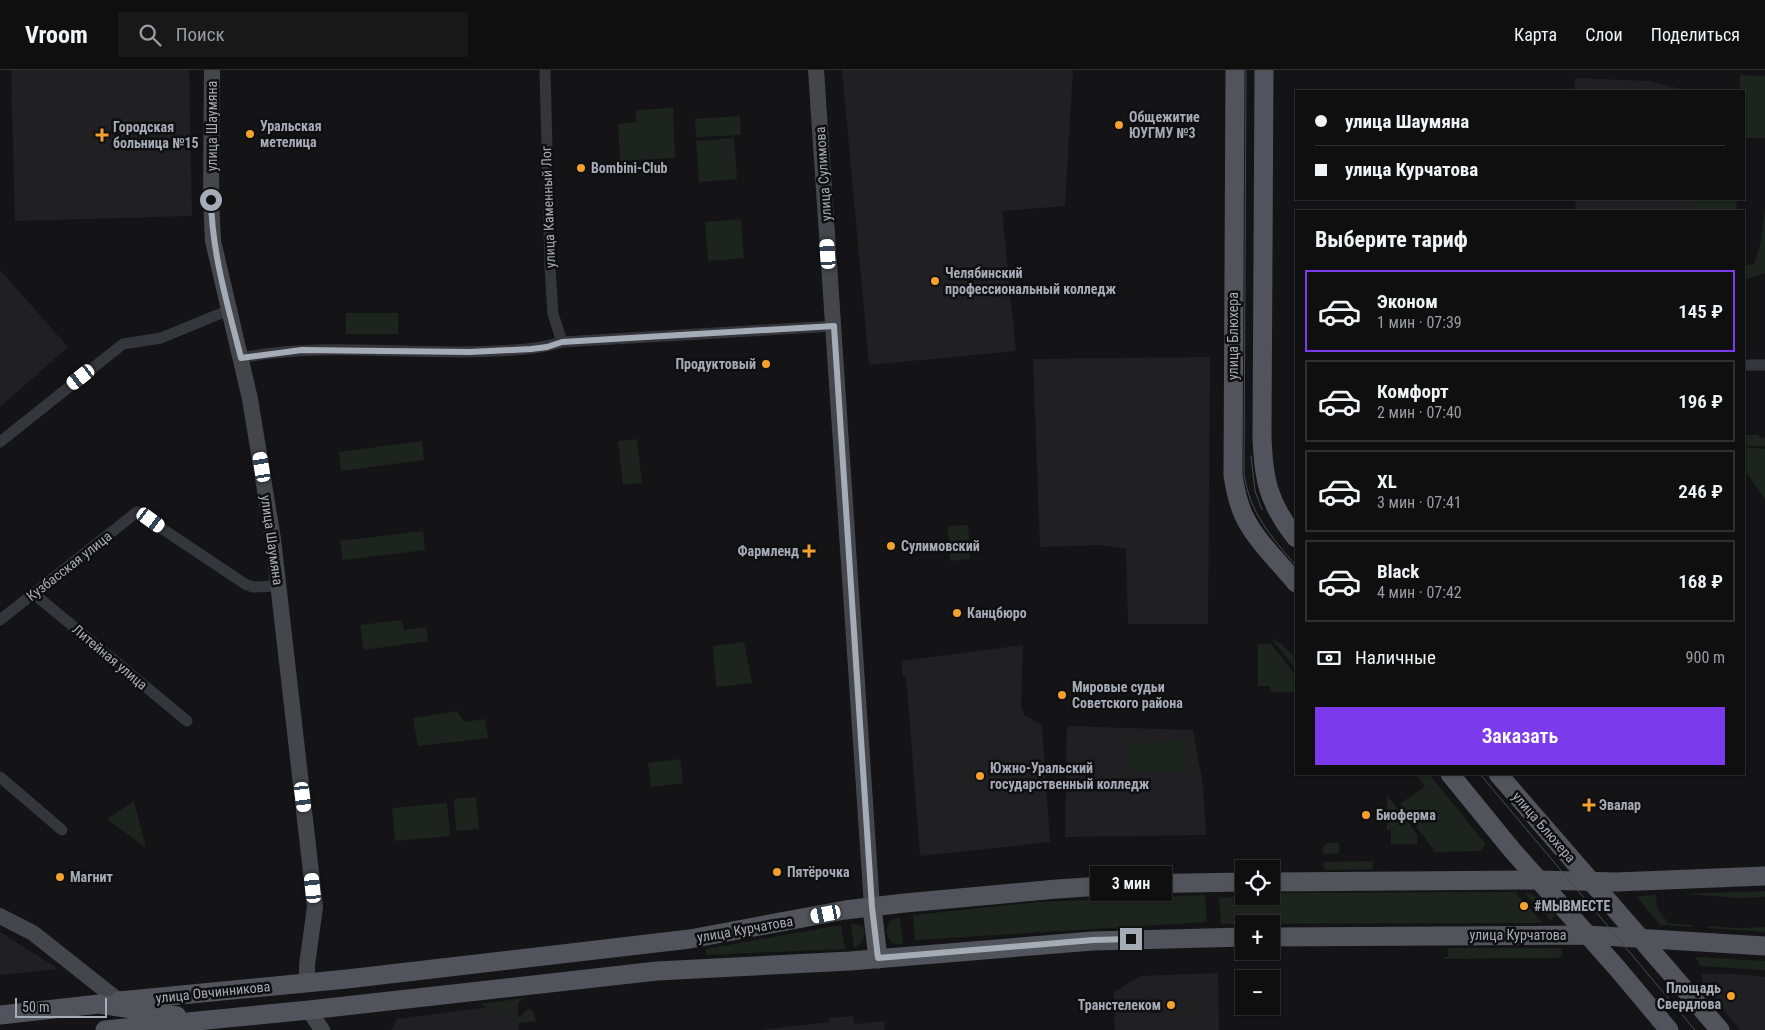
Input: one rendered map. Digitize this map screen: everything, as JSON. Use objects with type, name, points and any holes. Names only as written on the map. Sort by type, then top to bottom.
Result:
[{"type":"main road","name":"улица Блюхера","points":[[1235,70],[1233,475],[1244,516],[1262,542],[1295,582]]},
{"type":"main road","name":"улица Блюхера","points":[[1264,70],[1262,458],[1269,493],[1282,518],[1295,537]]},
{"type":"main road","points":[[1451,775],[1512,850],[1669,1030]]},
{"type":"main road","name":"улица Блюхера","points":[[1499,775],[1720,1030]]},
{"type":"main road","points":[[1280,882],[1539,880],[1616,882],[1765,876]]},
{"type":"main road","name":"улица Курчатова","points":[[307,983],[690,939],[872,907],[1067,888],[1132,884],[1235,882]]},
{"type":"main road","points":[[872,907],[878,958]]},
{"type":"main road","name":"улица Курчатова","points":[[1280,937],[1587,935],[1765,946]]},
{"type":"main road","points":[[307,983],[309,1010],[657,971],[878,958],[1093,940],[1235,937]]},
{"type":"main road","name":"улица Овчинникова","points":[[119,1001],[307,983]]},
{"type":"main road","points":[[0,1015],[99,1004],[204,1020]]},
{"type":"main road","name":"улица Овчинникова","points":[[105,1030],[309,1010]]},
{"type":"street","name":"улица Шаумяна","points":[[212,70],[212,227],[216,254],[241,358],[259,450],[278,586],[315,907],[308,953],[307,983]]},
{"type":"street","name":"улица Каменный Лог","points":[[544,70],[550,267],[554,314],[562,342]]},
{"type":"street","name":"улица Сулимова","points":[[816,70],[872,907]]},
{"type":"street","points":[[0,442],[122,344],[160,338],[229,310]]},
{"type":"street","points":[[241,358],[302,350],[470,352],[531,349],[547,347],[562,342],[834,326]]},
{"type":"street","points":[[1745,365],[1765,365]]},
{"type":"street","name":"Кузбасская улица","points":[[0,620],[138,512],[245,584],[253,587],[278,586]]},
{"type":"street","name":"Литейная улица","points":[[33,593],[188,720]]},
{"type":"street","points":[[0,777],[62,830]]},
{"type":"street","points":[[0,916],[33,933],[119,1001]]},
{"type":"street","points":[[309,1010],[322,1030]]},
{"type":"shaded area","name":"Городская больница №15","points":[[11,70],[189,70],[192,216],[15,221]]},
{"type":"shaded area","name":"Челябинский профессиональный колледж","points":[[842,70],[1073,70],[1065,206],[1002,211],[1016,351],[869,365]]},
{"type":"shaded area","points":[[1740,75],[1765,76],[1765,138],[1745,138],[1745,90],[1740,90]]},
{"type":"shaded area","points":[[1575,78],[1649,81],[1685,90],[1574,90]]},
{"type":"shaded area","points":[[673,108],[675,158],[620,161],[618,124],[636,122],[636,110]]},
{"type":"shaded area","points":[[740,116],[741,135],[696,137],[695,119]]},
{"type":"shaded area","points":[[734,138],[737,179],[699,182],[696,141]]},
{"type":"shaded area","points":[[1575,200],[1701,200],[1702,210],[1576,210]]},
{"type":"shaded area","points":[[1693,200],[1738,200],[1735,210],[1693,210]]},
{"type":"shaded area","points":[[1765,206],[1765,273],[1745,280],[1745,266],[1754,264],[1761,241]]},
{"type":"shaded area","points":[[741,219],[744,258],[708,261],[705,222]]},
{"type":"shaded area","points":[[0,270],[68,347],[0,407]]},
{"type":"shaded area","points":[[346,313],[398,313],[398,334],[346,334]]},
{"type":"shaded area","points":[[1210,357],[1208,624],[1128,624],[1126,549],[1100,545],[1040,547],[1033,359]]},
{"type":"shaded area","points":[[1745,435],[1759,435],[1759,437],[1765,438],[1765,446],[1745,446]]},
{"type":"shaded area","points":[[637,439],[642,483],[623,485],[618,441]]},
{"type":"shaded area","points":[[422,441],[424,460],[341,471],[339,452]]},
{"type":"shaded area","points":[[1745,447],[1765,449],[1765,500],[1745,470]]},
{"type":"shaded area","points":[[968,525],[970,559],[950,561],[948,526]]},
{"type":"shaded area","points":[[423,531],[425,550],[343,560],[340,541]]},
{"type":"shaded area","points":[[402,620],[404,630],[426,627],[428,641],[364,650],[360,625]]},
{"type":"shaded area","points":[[1271,638],[1281,644],[1295,657],[1295,668]]},
{"type":"shaded area","points":[[744,642],[752,683],[716,687],[713,646]]},
{"type":"shaded area","points":[[1258,644],[1271,644],[1295,675],[1295,692],[1270,692],[1270,686],[1258,686]]},
{"type":"shaded area","name":"Южно-Уральский государственный колледж","points":[[1023,645],[1021,705],[1024,715],[1042,725],[1050,842],[920,856],[906,677],[903,677],[901,661]]},
{"type":"shaded area","points":[[457,711],[464,722],[485,719],[488,738],[418,746],[413,718]]},
{"type":"shaded area","points":[[1067,726],[1193,730],[1203,785],[1206,835],[1065,837]]},
{"type":"shaded area","points":[[1187,741],[1187,771],[1128,772],[1128,742]]},
{"type":"shaded area","points":[[680,759],[683,783],[651,787],[648,763]]},
{"type":"shaded area","points":[[1417,775],[1430,775],[1484,842],[1485,845],[1480,851],[1435,852],[1400,804],[1425,786]]},
{"type":"shaded area","points":[[1387,795],[1417,834],[1417,844],[1391,844],[1391,830],[1387,830]]},
{"type":"shaded area","points":[[476,797],[479,829],[456,831],[454,799]]},
{"type":"shaded area","points":[[134,801],[146,848],[107,819]]},
{"type":"shaded area","points":[[447,803],[450,836],[395,841],[392,808]]},
{"type":"shaded area","points":[[1329,843],[1339,843],[1339,853],[1323,854],[1323,846]]},
{"type":"shaded area","points":[[1373,861],[1373,869],[1327,870],[1324,868],[1323,862]]},
{"type":"shaded area","points":[[1765,891],[1765,897],[1738,898],[1684,894]]},
{"type":"shaded area","points":[[1515,892],[1543,923],[1280,924],[1280,915],[1235,915],[1235,924],[1221,924],[1219,898],[1235,897],[1235,905],[1280,905],[1280,893]]},
{"type":"shaded area","points":[[1524,893],[1534,895],[1550,907],[1555,916],[1551,921]]},
{"type":"shaded area","points":[[1205,895],[1207,922],[915,940],[913,915],[1039,902]]},
{"type":"shaded area","points":[[1656,895],[1657,908],[1668,923],[1692,925],[1694,927],[1660,925],[1636,896]]},
{"type":"shaded area","points":[[900,917],[903,944],[896,944],[891,941],[886,931],[890,921]]},
{"type":"shaded area","points":[[851,923],[862,926],[865,933],[862,942],[854,948]]},
{"type":"shaded area","points":[[841,925],[845,949],[706,955],[706,949]]},
{"type":"shaded area","points":[[1708,926],[1765,927],[1765,932],[1707,928]]},
{"type":"shaded area","points":[[0,932],[59,969],[0,975]]},
{"type":"shaded area","points":[[1448,948],[1562,948],[1562,956],[1558,958],[1444,959],[1444,957],[1448,957]]},
{"type":"shaded area","points":[[1696,958],[1765,961],[1765,970],[1700,966]]},
{"type":"shaded area","points":[[1218,973],[1219,1030],[1115,1030],[1114,992],[1140,976]]},
{"type":"shaded area","points":[[1702,974],[1736,974],[1765,977],[1765,1030],[1740,1030],[1702,983]]},
{"type":"shaded area","points":[[524,998],[504,1016],[481,1004]]},
{"type":"shaded area","points":[[518,1003],[519,1030],[391,1030],[397,1019]]},
{"type":"shaded area","points":[[529,1008],[533,1011],[536,1021],[511,1024]]},
{"type":"shaded area","points":[[853,1016],[855,1024],[884,1021],[885,1030],[759,1030],[829,1022],[829,1018]]},
{"type":"tram line","points":[[1246,70],[1244,474],[1256,513],[1295,565]]},
{"type":"tram line","points":[[1251,456],[1255,491],[1262,510]]},
{"type":"tram line","points":[[1481,775],[1695,1030]]},
{"type":"place","name":"Общежитие ЮУГМУ №3","points":[[1119,125]]},
{"type":"place","name":"Уральская метелица","points":[[250,134]]},
{"type":"place","name":"Городская больница №15","points":[[102,135]]},
{"type":"place","name":"Bombini-Club","points":[[581,168]]},
{"type":"place","name":"Челябинский профессиональный колледж","points":[[935,281]]},
{"type":"place","name":"Продуктовый","points":[[766,364]]},
{"type":"place","name":"Сулимовский","points":[[891,546]]},
{"type":"place","name":"Фармленд","points":[[809,551]]},
{"type":"place","name":"Канцбюро","points":[[957,613]]},
{"type":"place","name":"Мировые судьи Советского района","points":[[1062,695]]},
{"type":"place","name":"Южно-Уральский государственный колледж","points":[[980,776]]},
{"type":"place","name":"Эвалар","points":[[1589,805]]},
{"type":"place","name":"Биоферма","points":[[1366,815]]},
{"type":"place","name":"Пятёрочка","points":[[777,872]]},
{"type":"place","name":"Магнит","points":[[60,877]]},
{"type":"place","name":"#МЫВМЕСТЕ","points":[[1524,906]]},
{"type":"place","name":"Площадь Свердлова","points":[[1731,996]]},
{"type":"place","name":"Транстелеком","points":[[1171,1005]]},
{"type":"route","points":[[211,200],[213,241],[241,358],[302,350],[470,352],[531,349],[547,347],[562,342],[834,326],[872,907],[878,958],[1093,940],[1131,939]]}]
